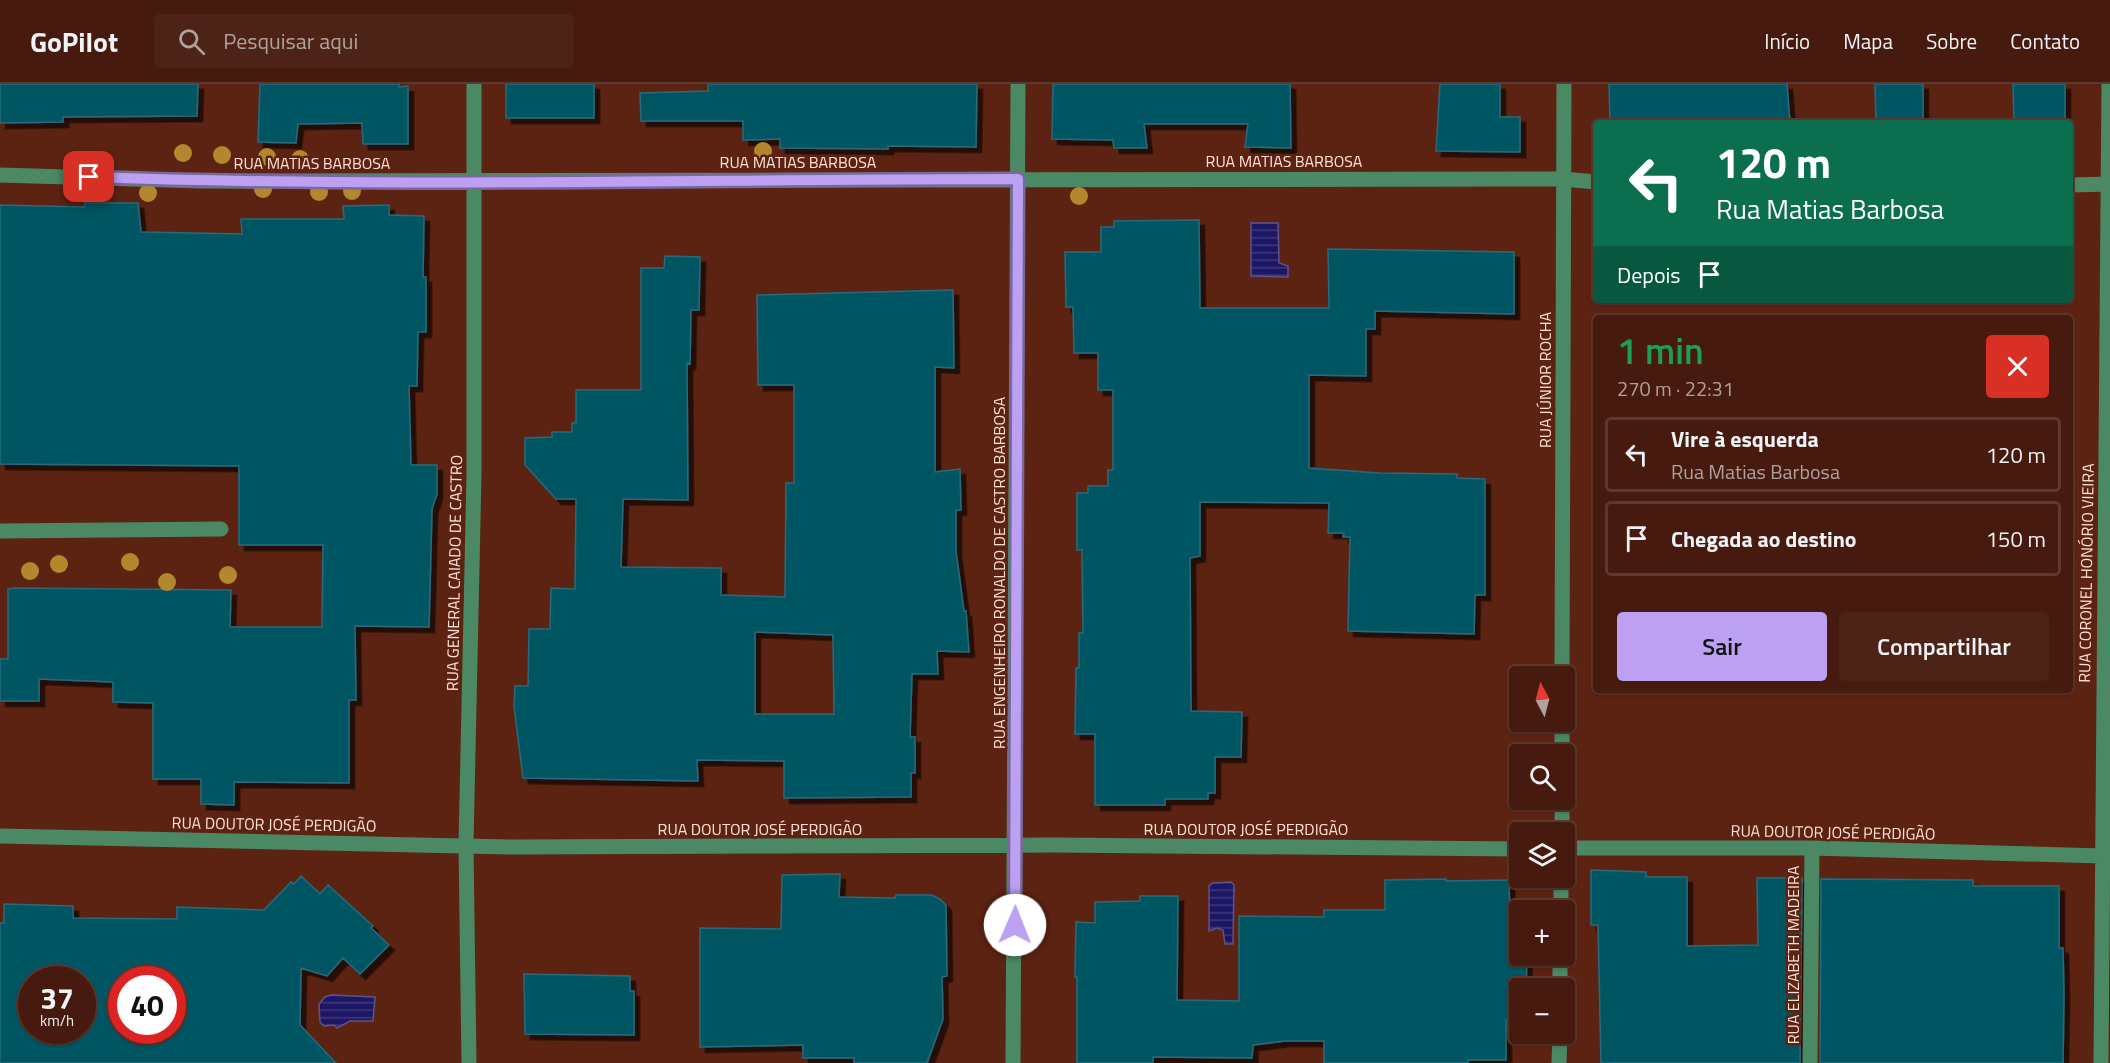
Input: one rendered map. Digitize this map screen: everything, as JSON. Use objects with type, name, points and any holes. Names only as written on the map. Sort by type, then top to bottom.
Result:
[{"type":"street","name":"RUA GENERAL CAIADO DE CASTRO","points":[[469,1063],[466,845],[474,474],[474,84]]},
{"type":"street","name":"RUA ENGENHEIRO RONALDO DE CASTRO BARBOSA","points":[[1013,1063],[1016,847],[1018,84]]},
{"type":"street","name":"RUA JÚNIOR ROCHA","points":[[1562,666],[1564,84]]},
{"type":"street","name":"RUA CORONEL HONÓRIO VIEIRA","points":[[2102,1063],[2106,876],[2102,856],[2109,84]]},
{"type":"street","name":"RUA MATIAS BARBOSA","points":[[0,174],[201,181],[1563,179],[1593,183]]},
{"type":"street","points":[[2073,185],[2109,184]]},
{"type":"street","points":[[0,531],[221,529]]},
{"type":"street","name":"RUA DOUTOR JOSÉ PERDIGÃO","points":[[0,836],[510,847],[1509,849]]},
{"type":"street","name":"RUA DOUTOR JOSÉ PERDIGÃO","points":[[1575,848],[1812,848],[2102,856]]},
{"type":"street","name":"RUA ELIZABETH MADEIRA","points":[[1810,1063],[1812,848]]},
{"type":"street","points":[[1559,1063],[1560,1044]]},
{"type":"shaded area","points":[[1251,223],[1278,223],[1279,263],[1288,266],[1288,277],[1251,276]]},
{"type":"shaded area","points":[[1231,882],[1234,885],[1233,944],[1225,944],[1223,930],[1217,928],[1209,931],[1209,886],[1212,883]]},
{"type":"shaded area","points":[[331,995],[375,997],[373,1021],[350,1021],[337,1028],[334,1025],[324,1026],[320,1022],[319,1004],[325,997]]},
{"type":"building","points":[[0,84],[198,84],[197,116],[63,117],[63,122],[0,123]]},
{"type":"building","points":[[260,84],[399,84],[399,87],[408,86],[408,144],[363,144],[362,123],[298,124],[296,143],[258,142]]},
{"type":"building","points":[[506,84],[594,84],[594,118],[506,118]]},
{"type":"building","points":[[708,84],[977,84],[976,147],[780,148],[780,139],[743,140],[743,121],[641,121],[640,93],[708,91]]},
{"type":"building","points":[[1053,84],[1290,84],[1291,148],[1245,147],[1248,124],[1144,124],[1147,148],[1114,148],[1113,140],[1052,139]]},
{"type":"building","points":[[1440,84],[1500,84],[1500,117],[1520,117],[1520,152],[1436,151]]},
{"type":"building","points":[[1609,84],[1787,84],[1790,120],[1610,120]]},
{"type":"building","points":[[1875,84],[1923,84],[1923,120],[1876,120]]},
{"type":"building","points":[[2013,84],[2065,84],[2065,120],[2014,120]]},
{"type":"building","points":[[85,203],[138,203],[141,232],[242,234],[241,219],[344,219],[343,206],[389,205],[389,215],[424,216],[423,277],[426,277],[426,332],[418,332],[417,386],[409,386],[411,465],[437,465],[437,494],[432,509],[429,627],[355,626],[356,700],[349,700],[349,783],[234,782],[234,805],[201,804],[201,779],[153,779],[153,703],[113,702],[113,682],[39,679],[39,701],[0,701],[0,659],[8,659],[8,589],[231,590],[230,627],[322,627],[323,545],[239,545],[239,466],[0,464],[0,205],[85,207]]},
{"type":"building","points":[[1199,220],[1200,308],[1329,308],[1328,249],[1514,252],[1514,314],[1375,311],[1375,329],[1366,329],[1366,376],[1309,375],[1309,468],[1379,473],[1457,474],[1457,478],[1485,479],[1485,595],[1475,595],[1474,634],[1348,631],[1350,537],[1343,537],[1344,533],[1328,533],[1329,503],[1200,502],[1200,556],[1190,558],[1191,711],[1242,712],[1241,757],[1215,757],[1215,793],[1208,793],[1208,799],[1165,799],[1165,805],[1095,805],[1095,734],[1075,734],[1076,668],[1079,668],[1079,633],[1083,633],[1082,550],[1077,550],[1077,493],[1088,493],[1088,486],[1108,486],[1108,470],[1113,470],[1113,390],[1098,390],[1098,353],[1074,353],[1073,307],[1066,307],[1065,252],[1101,252],[1101,227],[1114,227],[1114,221]]},
{"type":"building","points":[[665,256],[700,257],[699,310],[691,310],[690,364],[687,363],[688,500],[623,499],[621,567],[721,568],[721,595],[785,597],[786,483],[794,483],[794,385],[758,385],[757,295],[953,290],[954,368],[935,367],[935,472],[960,469],[961,510],[956,510],[956,551],[964,611],[966,611],[969,652],[937,651],[938,674],[912,674],[910,737],[915,737],[915,773],[911,773],[911,797],[784,798],[784,761],[697,760],[698,781],[523,778],[514,706],[515,686],[528,686],[529,629],[550,629],[551,588],[575,589],[576,499],[556,499],[525,465],[525,438],[552,437],[552,432],[572,432],[572,423],[576,423],[576,390],[641,390],[641,268],[664,268]],"holes":[[[755,632],[833,635],[834,714],[755,714]]]},
{"type":"building","points":[[1591,870],[1646,872],[1646,877],[1687,877],[1687,946],[1758,945],[1757,878],[1802,878],[1800,1063],[1601,1063],[1598,925],[1591,925]]},
{"type":"building","points":[[840,874],[839,897],[895,898],[896,895],[932,895],[946,905],[947,976],[942,977],[943,1019],[927,1063],[854,1063],[854,1058],[803,1058],[803,1045],[700,1047],[700,928],[781,929],[782,875]]},
{"type":"building","points":[[301,876],[320,894],[328,885],[373,926],[371,928],[389,945],[360,974],[343,958],[327,976],[301,968],[300,1025],[336,1063],[0,1063],[0,923],[4,923],[4,904],[73,906],[73,918],[177,919],[177,907],[264,910],[291,882],[294,884]]},
{"type":"building","points":[[1821,879],[1973,880],[1973,886],[2059,886],[2059,948],[2063,948],[2063,1063],[1820,1063]]},
{"type":"building","points":[[1385,880],[1509,880],[1509,966],[1527,966],[1526,978],[1509,978],[1506,1060],[1468,1060],[1468,1063],[1324,1063],[1324,1041],[1285,1041],[1253,1045],[1252,1058],[1153,1057],[1153,1063],[1077,1063],[1076,922],[1095,923],[1095,902],[1140,901],[1140,896],[1178,896],[1177,1000],[1239,1001],[1239,916],[1324,917],[1324,910],[1385,910]]},
{"type":"building","points":[[524,974],[630,976],[630,991],[634,991],[634,1035],[525,1034]]},
{"type":"route","points":[[89,177],[201,181],[432,182],[1018,179],[1015,925]]}]
